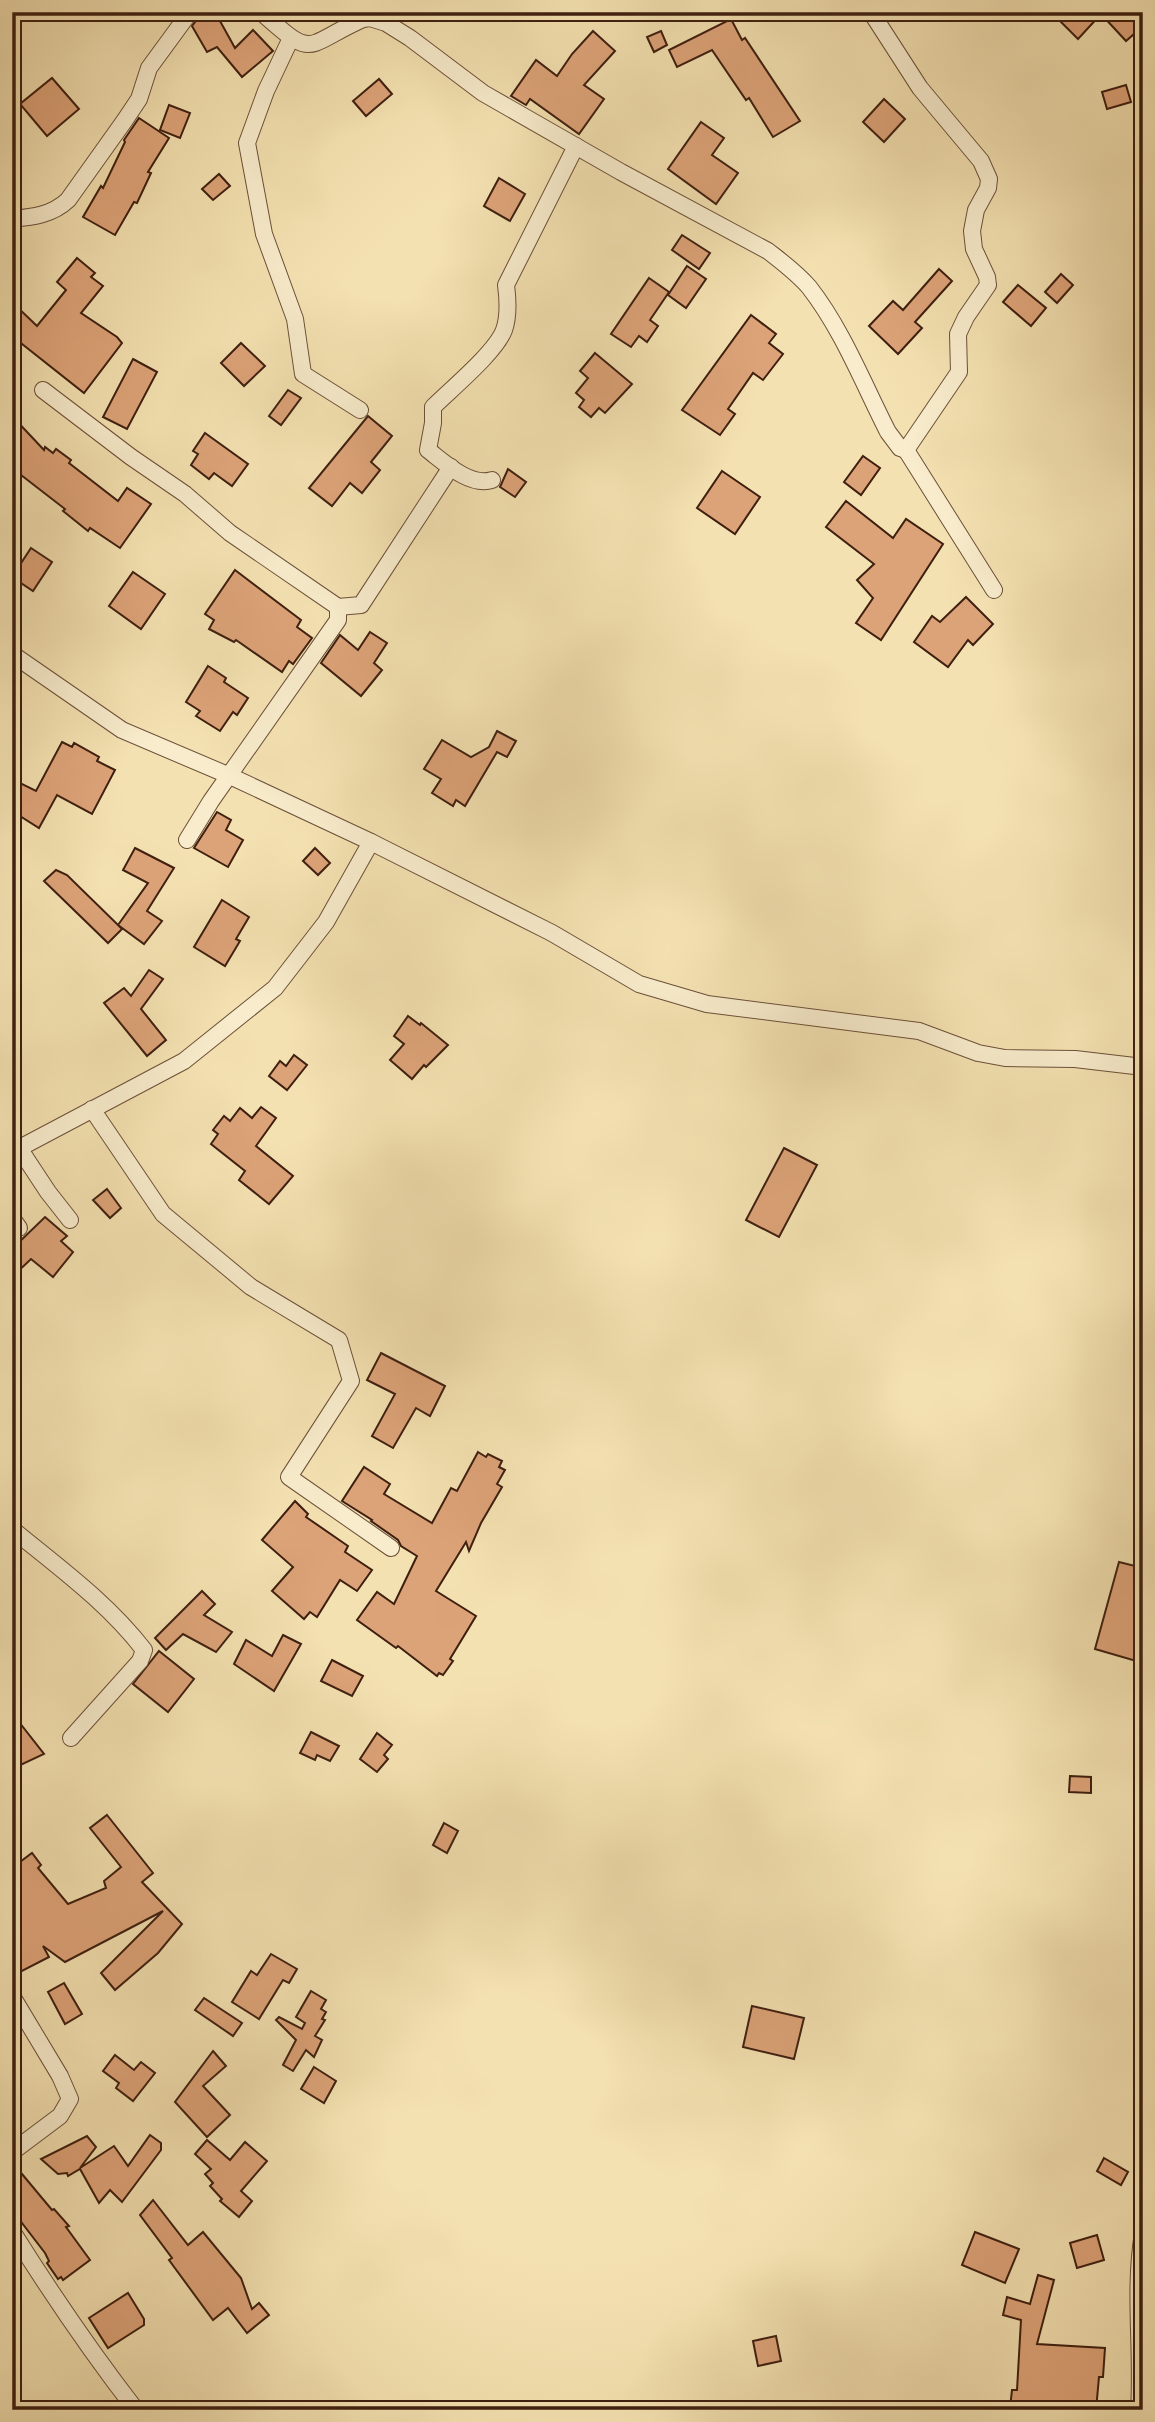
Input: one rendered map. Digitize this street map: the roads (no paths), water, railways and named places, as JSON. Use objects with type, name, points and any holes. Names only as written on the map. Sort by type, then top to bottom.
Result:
[{"type":"street","points":[[12,219],[49,213],[68,200],[139,99],[149,68],[190,12]]},
{"type":"street","points":[[261,12],[291,38],[305,45],[312,45],[363,19],[377,19],[410,38],[483,93],[743,236],[789,267],[809,287],[832,323],[888,432],[900,448],[906,450],[994,590]]},
{"type":"street","points":[[871,12],[920,88],[981,161],[989,179],[988,188],[976,210],[972,231],[974,249],[987,276],[988,285],[958,334],[959,372],[906,450]]},
{"type":"street","points":[[291,38],[266,91],[247,143],[261,221],[295,319],[303,374],[360,410]]},
{"type":"street","points":[[492,480],[482,483],[451,467],[428,450],[433,407],[491,350],[504,331],[508,304],[506,285],[576,146]]},
{"type":"street","points":[[43,390],[185,494],[230,533],[338,607],[361,605],[451,467]]},
{"type":"street","points":[[187,840],[211,801],[338,620],[338,607]]},
{"type":"street","points":[[12,654],[122,730],[230,776],[371,842],[552,933],[639,984],[707,1004],[919,1031],[978,1054],[1005,1058],[1075,1059],[1143,1067]]},
{"type":"street","points":[[70,1220],[16,1150],[184,1061],[275,988],[326,922],[371,842]]},
{"type":"street","points":[[92,1109],[163,1214],[251,1287],[339,1340],[351,1381],[289,1477],[391,1548]]},
{"type":"street","points":[[12,1530],[93,1595],[144,1650],[140,1661],[71,1738]]},
{"type":"street","points":[[12,1996],[60,2076],[70,2099],[60,2116],[12,2152]]},
{"type":"street","points":[[12,2231],[92,2354],[136,2410]]},
{"type":"street","points":[[1139,2410],[1143,2233]]}]
